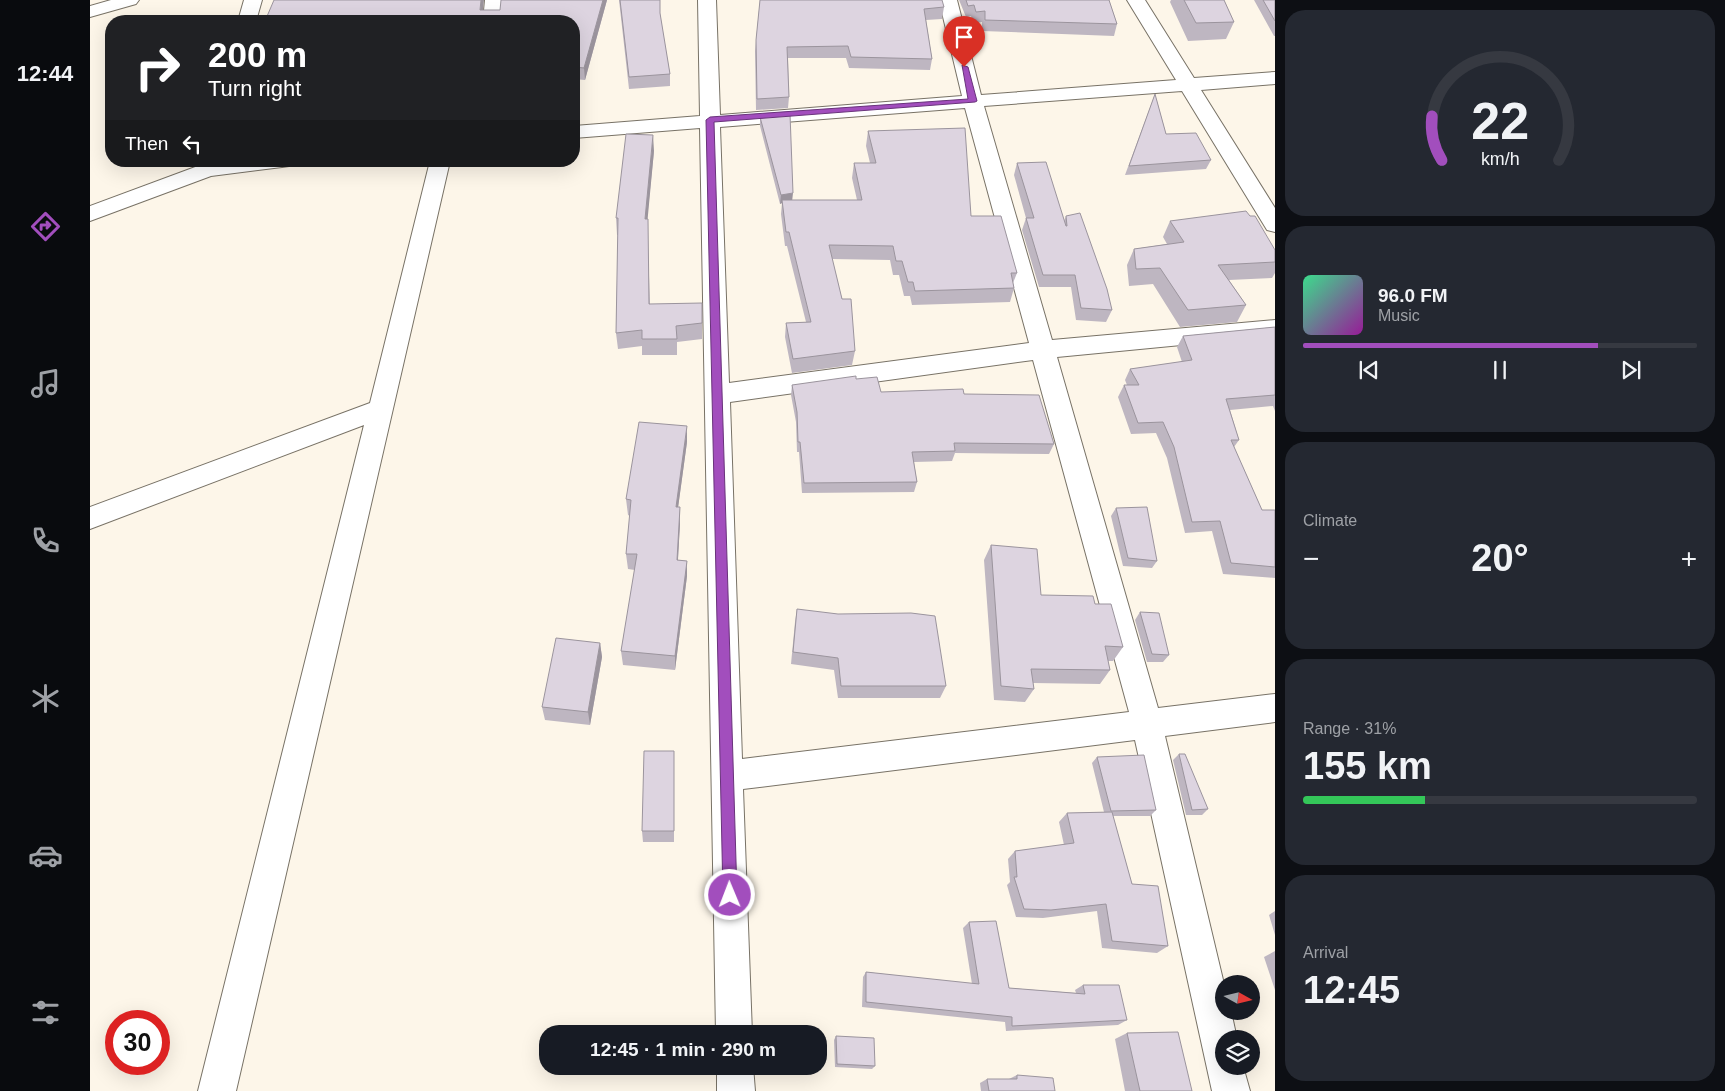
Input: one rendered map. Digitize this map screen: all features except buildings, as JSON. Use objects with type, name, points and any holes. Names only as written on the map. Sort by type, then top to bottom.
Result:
[{"type":"street","points":[[90,12],[130,0]]},
{"type":"street","points":[[249,15],[253,0]]},
{"type":"street","points":[[493,15],[494,0]]},
{"type":"street","points":[[707,0],[734,1025]]},
{"type":"street","points":[[948,0],[972,101],[1147,724],[1217,1030]]},
{"type":"street","points":[[1136,0],[1275,225]]},
{"type":"street","points":[[580,131],[1275,78]]},
{"type":"street","points":[[90,214],[204,167]]},
{"type":"street","points":[[217,1091],[439,167]]},
{"type":"street","points":[[717,394],[1043,350],[1275,328]]},
{"type":"street","points":[[90,518],[380,409]]},
{"type":"street","points":[[727,776],[1275,708]]},
{"type":"street","points":[[735,1075],[736,1091]]},
{"type":"street","points":[[1227,1075],[1231,1091]]},
{"type":"route","points":[[730,895],[710,120],[972,101],[964,67]]}]
